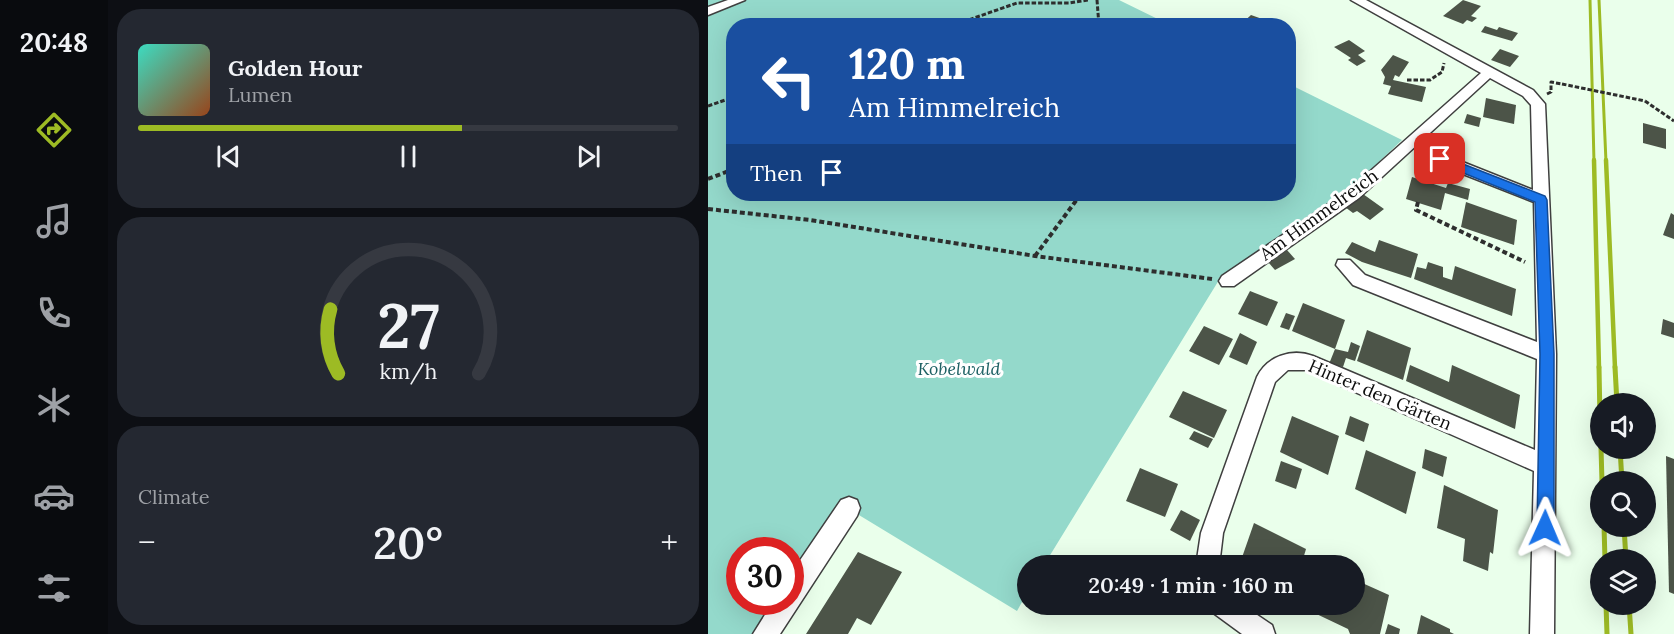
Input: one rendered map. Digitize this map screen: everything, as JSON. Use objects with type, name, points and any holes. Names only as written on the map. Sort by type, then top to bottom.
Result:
[{"type":"street","points":[[708,11],[739,0]]},
{"type":"street","points":[[1357,0],[1528,93],[1538,104],[1547,354],[1542,634]]},
{"type":"street","name":"Am Himmelreich","points":[[1228,281],[1354,194],[1488,73]]},
{"type":"street","points":[[1440,159],[1541,200]]},
{"type":"street","points":[[1344,266],[1359,280],[1547,354]]},
{"type":"street","name":"Hinter den Gärten","points":[[1209,555],[1212,533],[1268,377],[1273,369],[1284,362],[1293,360],[1306,362],[1546,465]]},
{"type":"street","points":[[804,575],[849,508]]},
{"type":"street","points":[[765,634],[778,615]]},
{"type":"street","points":[[1236,615],[1263,634]]},
{"type":"path","points":[[974,18],[1017,3],[1069,3],[1088,0]]},
{"type":"path","points":[[1097,0],[1098,18]]},
{"type":"path","points":[[1407,80],[1430,80],[1442,72],[1441,47]]},
{"type":"path","points":[[1538,93],[1550,93],[1551,82],[1645,101],[1674,121]]},
{"type":"path","points":[[708,106],[726,100]]},
{"type":"path","points":[[708,179],[726,172]]},
{"type":"path","points":[[1035,256],[1076,201]]},
{"type":"path","points":[[1418,202],[1416,210],[1544,270]]},
{"type":"path","points":[[708,209],[810,220],[1035,256],[1228,281]]},
{"type":"green space","name":"Kobelwald","points":[[708,0],[1119,0],[1156,18],[726,18],[726,201],[1296,201],[1296,87],[1402,140],[1347,192],[1219,280],[1050,555],[1017,555],[1017,611],[849,509],[804,576],[804,537],[726,537],[726,615],[778,615],[765,634],[708,634]]},
{"type":"building","points":[[1463,0],[1481,6],[1471,16],[1477,18],[1472,22],[1467,20],[1463,24],[1443,16]]},
{"type":"building","points":[[1485,26],[1497,30],[1499,27],[1518,33],[1512,41],[1481,32]]},
{"type":"building","points":[[1349,40],[1365,51],[1358,55],[1366,61],[1357,66],[1348,60],[1351,58],[1334,47]]},
{"type":"building","points":[[1500,49],[1519,56],[1510,67],[1491,60]]},
{"type":"building","points":[[1393,55],[1409,62],[1399,77],[1395,75],[1393,80],[1426,87],[1422,102],[1388,94],[1391,86],[1383,84],[1385,77],[1381,70]]},
{"type":"building","points":[[1486,98],[1516,105],[1514,124],[1483,117]]},
{"type":"building","points":[[1467,114],[1481,118],[1479,127],[1464,123]]},
{"type":"building","points":[[1643,123],[1666,129],[1666,149],[1643,143]]},
{"type":"building","points":[[1412,177],[1446,188],[1448,183],[1470,189],[1468,200],[1445,193],[1441,210],[1406,199]]},
{"type":"building","points":[[1363,194],[1384,209],[1370,220],[1357,211],[1353,213],[1345,207]]},
{"type":"building","points":[[1466,202],[1517,220],[1514,245],[1461,227]]},
{"type":"building","points":[[1671,213],[1674,215],[1674,239],[1663,235]]},
{"type":"building","points":[[1379,240],[1418,254],[1411,278],[1362,262],[1345,253],[1352,242],[1375,252]]},
{"type":"building","points":[[1287,250],[1295,259],[1275,270],[1268,262]]},
{"type":"building","points":[[1428,262],[1443,267],[1443,277],[1452,280],[1455,266],[1516,289],[1512,316],[1414,279],[1417,267],[1426,269]]},
{"type":"building","points":[[1250,291],[1278,302],[1267,326],[1238,314]]},
{"type":"building","points":[[1303,303],[1345,320],[1335,349],[1292,331]]},
{"type":"building","points":[[1286,313],[1295,316],[1289,330],[1280,327]]},
{"type":"building","points":[[1663,319],[1674,323],[1674,338],[1661,334]]},
{"type":"building","points":[[1204,326],[1233,339],[1219,365],[1189,351]]},
{"type":"building","points":[[1367,330],[1411,348],[1403,380],[1357,361]]},
{"type":"building","points":[[1240,333],[1257,342],[1247,365],[1229,357]]},
{"type":"building","points":[[1351,342],[1360,346],[1355,361],[1346,358],[1343,367],[1329,364],[1335,349],[1348,352]]},
{"type":"building","points":[[1410,365],[1449,382],[1452,365],[1520,395],[1515,429],[1406,381]]},
{"type":"building","points":[[1183,391],[1227,410],[1214,438],[1169,417]]},
{"type":"building","points":[[1292,416],[1339,436],[1328,475],[1280,452]]},
{"type":"building","points":[[1350,416],[1369,424],[1364,442],[1345,434]]},
{"type":"building","points":[[1194,431],[1213,439],[1208,448],[1189,439]]},
{"type":"building","points":[[1425,449],[1447,457],[1443,477],[1422,468]]},
{"type":"building","points":[[1366,450],[1416,472],[1406,514],[1355,489]]},
{"type":"building","points":[[1666,456],[1674,459],[1674,594],[1669,592]]},
{"type":"building","points":[[1281,461],[1302,469],[1296,489],[1275,481]]},
{"type":"building","points":[[1140,468],[1178,484],[1165,517],[1126,501]]},
{"type":"building","points":[[1444,485],[1498,510],[1493,554],[1490,552],[1488,571],[1463,561],[1465,539],[1437,528]]},
{"type":"building","points":[[1181,510],[1200,520],[1190,541],[1170,530]]},
{"type":"building","points":[[1254,523],[1306,549],[1304,555],[1243,555]]},
{"type":"building","points":[[858,552],[902,572],[871,625],[857,618],[848,634],[806,634]]},
{"type":"building","points":[[1365,584],[1389,595],[1380,634],[1350,634],[1348,629],[1319,615],[1365,615]]},
{"type":"building","points":[[1421,615],[1450,629],[1450,632],[1454,634],[1417,634]]},
{"type":"building","points":[[1388,624],[1400,629],[1399,634],[1385,634]]},
{"type":"railway","points":[[1590,0],[1594,162]]},
{"type":"railway","points":[[1599,0],[1606,162]]},
{"type":"railway","points":[[1594,160],[1599,368]]},
{"type":"railway","points":[[1606,160],[1615,368]]},
{"type":"railway","points":[[1599,367],[1599,393]]},
{"type":"railway","points":[[1615,367],[1616,393]]},
{"type":"railway","points":[[1601,459],[1602,471]]},
{"type":"railway","points":[[1621,459],[1621,471]]},
{"type":"railway","points":[[1604,537],[1605,549]]},
{"type":"railway","points":[[1625,537],[1625,549]]},
{"type":"railway","points":[[1606,615],[1607,634]]},
{"type":"railway","points":[[1630,615],[1631,634]]},
{"type":"route","points":[[1440,159],[1541,200],[1547,354],[1545,528]]}]
